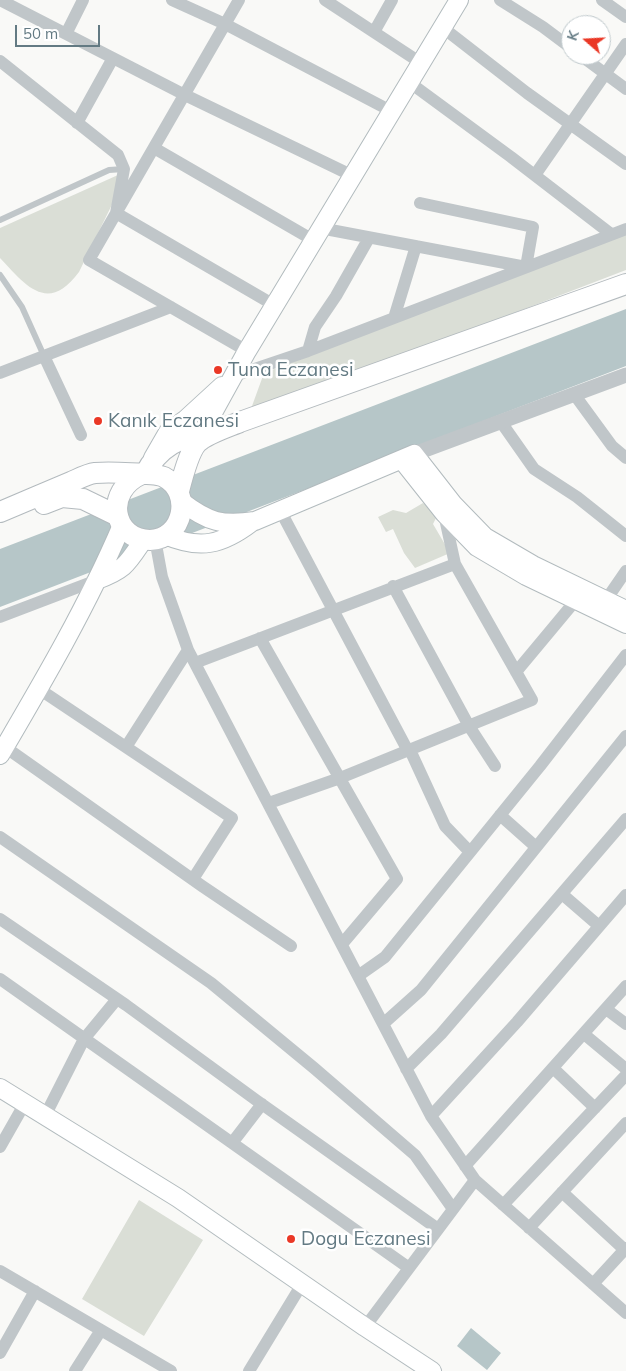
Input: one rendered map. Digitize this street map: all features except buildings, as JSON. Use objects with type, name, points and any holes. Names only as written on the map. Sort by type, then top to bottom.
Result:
[{"type":"main road","points":[[97,580],[115,573],[126,566],[155,538],[170,532],[178,524],[182,513],[181,497],[186,465],[223,394],[274,305],[459,0]]},
{"type":"main road","points":[[2,751],[39,689],[97,580],[120,520],[117,505],[119,495],[124,486],[132,478],[146,470],[167,446],[183,438],[200,438],[626,284]]},
{"type":"main road","points":[[146,470],[168,432],[186,419],[234,376]]},
{"type":"main road","points":[[223,394],[226,414],[240,422]]},
{"type":"main road","points":[[0,512],[93,473],[146,470],[163,476],[172,482],[181,497],[199,515],[212,521],[241,523],[255,520],[408,457]]},
{"type":"main road","points":[[408,457],[444,513],[477,547],[526,576],[626,624]]},
{"type":"main road","points":[[408,457],[485,536],[532,565],[626,610]]},
{"type":"main road","points":[[0,521],[62,497],[83,499],[120,520],[130,533],[198,545],[220,541],[233,535],[255,520]]},
{"type":"main road","points":[[0,1088],[178,1198],[432,1371]]},
{"type":"street","points":[[0,0],[185,95],[352,176]]},
{"type":"street","points":[[66,34],[83,0]]},
{"type":"street","points":[[172,0],[225,24],[392,112]]},
{"type":"street","points":[[239,0],[89,260],[247,351]]},
{"type":"street","points":[[325,0],[421,63]]},
{"type":"street","points":[[374,32],[392,0]]},
{"type":"street","points":[[500,0],[561,40]]},
{"type":"street","points":[[602,0],[626,17]]},
{"type":"street","points":[[442,28],[527,93],[626,164]]},
{"type":"street","points":[[535,175],[626,44]]},
{"type":"street","points":[[77,122],[114,58]]},
{"type":"street","points":[[0,61],[118,155],[124,169],[116,213]]},
{"type":"street","points":[[594,65],[626,89]]},
{"type":"street","points":[[409,82],[611,234]]},
{"type":"street","points":[[154,148],[317,234],[370,238],[526,267]]},
{"type":"street","points":[[420,203],[533,227],[526,267]]},
{"type":"street","points":[[116,213],[274,305]]},
{"type":"street","points":[[234,376],[308,351],[626,228]]},
{"type":"street","points":[[308,351],[315,328],[370,238]]},
{"type":"street","points":[[394,318],[416,246]]},
{"type":"street","points":[[0,373],[171,307]]},
{"type":"street","points":[[44,356],[81,435]]},
{"type":"street","points":[[408,457],[626,375]]},
{"type":"street","points":[[574,394],[612,446],[626,458]]},
{"type":"street","points":[[502,422],[534,470],[577,497],[626,536]]},
{"type":"street","points":[[280,510],[409,750],[445,826],[470,852]]},
{"type":"street","points":[[269,804],[340,778],[532,700],[455,564],[444,513]]},
{"type":"street","points":[[155,538],[162,577],[188,650],[431,1116],[475,1180],[626,1313]]},
{"type":"street","points":[[195,663],[393,586],[455,564]]},
{"type":"street","points":[[606,600],[626,571]]},
{"type":"street","points":[[0,617],[97,580]]},
{"type":"street","points":[[393,586],[469,726],[495,766]]},
{"type":"street","points":[[516,672],[576,600]]},
{"type":"street","points":[[260,638],[397,879],[342,944]]},
{"type":"street","points":[[126,747],[188,650]]},
{"type":"street","points":[[358,976],[386,957],[626,655]]},
{"type":"street","points":[[39,689],[232,818],[193,879]]},
{"type":"street","points":[[383,1024],[421,990],[626,736]]},
{"type":"street","points":[[2,751],[291,946]]},
{"type":"street","points":[[500,815],[536,847]]},
{"type":"street","points":[[406,1069],[441,1034],[626,819]]},
{"type":"street","points":[[0,837],[211,983],[415,1155],[453,1209]]},
{"type":"street","points":[[562,894],[599,926]]},
{"type":"street","points":[[431,1116],[517,1022],[626,895]]},
{"type":"street","points":[[0,919],[117,999],[438,1229]]},
{"type":"street","points":[[0,979],[409,1268]]},
{"type":"street","points":[[465,1166],[626,986]]},
{"type":"street","points":[[45,1116],[84,1039],[117,999]]},
{"type":"street","points":[[606,1009],[626,1024]]},
{"type":"street","points":[[584,1034],[626,1069]]},
{"type":"street","points":[[554,1068],[595,1108]]},
{"type":"street","points":[[503,1205],[626,1075]]},
{"type":"street","points":[[0,1147],[25,1103]]},
{"type":"street","points":[[232,1143],[262,1104]]},
{"type":"street","points":[[529,1228],[626,1123]]},
{"type":"street","points":[[365,1327],[475,1180]]},
{"type":"street","points":[[562,1192],[625,1249],[593,1284]]},
{"type":"street","points":[[0,1271],[164,1369]]},
{"type":"street","points":[[251,1370],[302,1284]]},
{"type":"street","points":[[0,1353],[35,1292]]},
{"type":"street","points":[[75,1371],[100,1330]]},
{"type":"lane","points":[[0,220],[109,170],[124,169]]},
{"type":"lane","points":[[0,275],[22,307],[44,356]]},
{"type":"shaded area","points":[[118,175],[124,180],[79,272],[68,285],[57,291],[47,293],[38,291],[28,286],[0,258],[0,228]]},
{"type":"shaded area","points":[[626,234],[626,270],[389,361],[255,408],[252,406],[264,373]]},
{"type":"shaded area","points":[[626,309],[626,366],[0,607],[0,549]]},
{"type":"shaded area","points":[[423,503],[438,514],[433,524],[450,553],[415,568],[404,553],[393,529],[386,532],[378,517],[393,510],[406,513]]},
{"type":"shaded area","points":[[139,1200],[203,1240],[144,1336],[82,1299]]},
{"type":"shaded area","points":[[471,1328],[501,1353],[487,1370],[457,1346]]},
{"type":"place","name":"Tuna Eczanesi","points":[[218,370]]},
{"type":"place","name":"Kanık Eczanesi","points":[[98,421]]},
{"type":"place","name":"Dogu Eczanesi","points":[[291,1239]]}]
